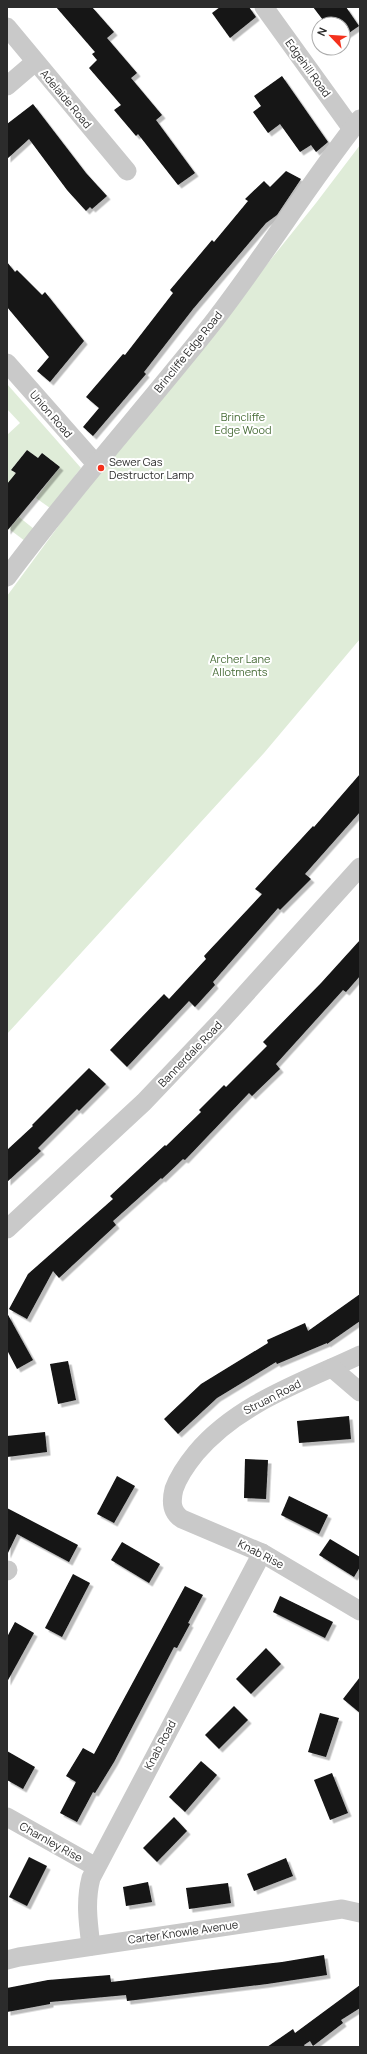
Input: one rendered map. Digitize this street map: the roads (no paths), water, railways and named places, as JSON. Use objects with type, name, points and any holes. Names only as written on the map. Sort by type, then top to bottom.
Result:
[{"type":"street","name":"Edgehill Road","points":[[264,7],[356,124]]},
{"type":"street","name":"Adelaide Road","points":[[7,27],[127,171]]},
{"type":"street","points":[[7,86],[35,62]]},
{"type":"street","name":"Brincliffe Edge Road","points":[[7,577],[44,527],[207,330],[282,227],[312,182],[356,124]]},
{"type":"street","name":"Union Road","points":[[7,363],[96,464]]},
{"type":"street","name":"Bannerdale Road","points":[[7,1229],[144,1102],[232,1010],[360,866]]},
{"type":"street","name":"Struan Road","points":[[172,1496],[177,1480],[187,1464],[208,1439],[232,1419],[255,1404],[360,1355]]},
{"type":"street","points":[[332,1368],[360,1392]]},
{"type":"street","name":"Knab Rise","points":[[172,1496],[173,1510],[182,1519],[262,1552],[360,1611]]},
{"type":"street","name":"Knab Road","points":[[91,1946],[87,1894],[90,1878],[262,1552]]},
{"type":"street","name":"Charnley Rise","points":[[7,1817],[96,1867]]},
{"type":"street","name":"Carter Knowle Avenue","points":[[7,1960],[342,1909],[360,1913]]},
{"type":"place","name":"Sewer Gas Destructor Lamp","points":[[101,468]]},
{"type":"park label","name":"Brincliffe Edge Wood","points":[[243,423]]},
{"type":"park label","name":"Archer Lane Allotments","points":[[240,665]]}]
